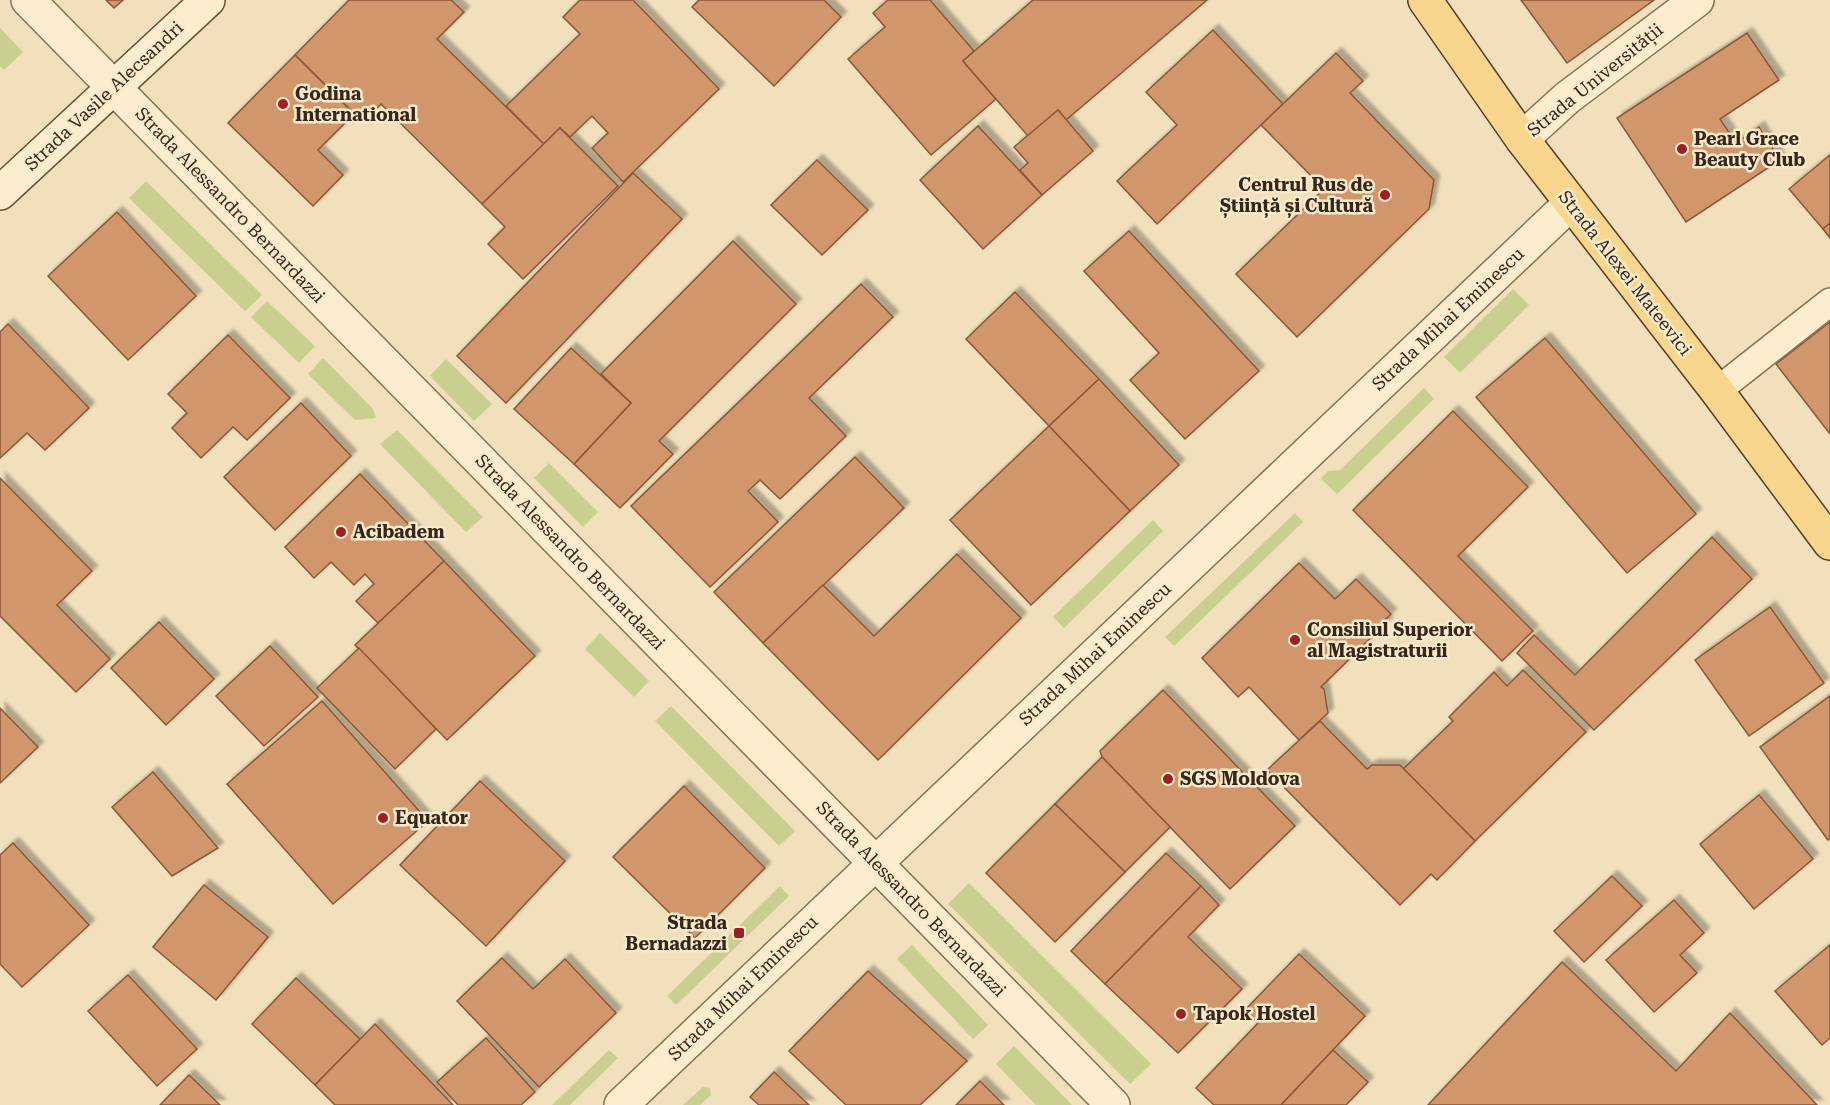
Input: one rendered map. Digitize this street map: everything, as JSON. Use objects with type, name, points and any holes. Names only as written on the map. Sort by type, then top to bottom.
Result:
[{"type":"main road","name":"Strada Alexei Mateevici","points":[[1425,0],[1522,139],[1717,391],[1830,543]]},
{"type":"street","name":"Strada Alessandro Bernardazzi","points":[[28,0],[1113,1105]]},
{"type":"street","name":"Strada Vasile Alecsandri","points":[[0,193],[208,0]]},
{"type":"street","name":"Strada Universității","points":[[1522,139],[1567,99],[1697,0]]},
{"type":"street","name":"Strada Mihai Eminescu","points":[[621,1105],[1571,203]]},
{"type":"lane","points":[[1717,391],[1830,302]]},
{"type":"green space","points":[[0,28],[23,52],[4,70],[0,66]]},
{"type":"green space","points":[[146,181],[262,295],[245,311],[129,198]]},
{"type":"green space","points":[[1513,289],[1529,305],[1460,373],[1444,357]]},
{"type":"green space","points":[[267,301],[315,346],[299,363],[251,317]]},
{"type":"green space","points":[[323,358],[373,409],[376,418],[355,420],[308,374]]},
{"type":"green space","points":[[446,359],[492,404],[474,421],[430,376]]},
{"type":"green space","points":[[1424,388],[1434,399],[1337,494],[1321,479],[1328,471],[1340,470]]},
{"type":"green space","points":[[397,430],[483,517],[466,532],[380,444]]},
{"type":"green space","points":[[549,463],[598,512],[583,527],[534,478]]},
{"type":"green space","points":[[1295,513],[1303,522],[1174,646],[1165,637]]},
{"type":"green space","points":[[1153,520],[1163,531],[1064,628],[1053,617]]},
{"type":"green space","points":[[600,633],[649,681],[634,697],[585,649]]},
{"type":"green space","points":[[671,706],[795,831],[779,846],[655,721]]},
{"type":"green space","points":[[969,883],[1151,1064],[1130,1084],[948,904]]},
{"type":"green space","points":[[780,886],[789,896],[676,1005],[667,996]]},
{"type":"green space","points":[[912,945],[988,1025],[973,1039],[897,959]]},
{"type":"green space","points":[[1014,1046],[1072,1105],[1036,1105],[996,1064]]},
{"type":"green space","points":[[609,1050],[618,1058],[570,1105],[552,1105]]},
{"type":"green space","points":[[703,1087],[710,1088],[711,1095],[700,1105],[683,1105]]},
{"type":"building","points":[[106,0],[123,0],[114,8]]},
{"type":"building","points":[[349,0],[451,0],[464,12],[437,39],[544,144],[482,204],[381,104],[363,122],[295,55]]},
{"type":"building","points":[[580,0],[633,0],[719,89],[623,182],[592,148],[608,133],[592,116],[570,137],[560,128],[544,144],[506,106],[580,34],[563,17]]},
{"type":"building","points":[[699,0],[824,0],[841,17],[774,86],[692,7]]},
{"type":"building","points":[[888,0],[930,0],[974,51],[963,61],[996,99],[931,155],[848,59],[885,27],[873,13]]},
{"type":"building","points":[[1033,0],[1207,0],[1066,120],[1058,110],[1028,136],[963,61]]},
{"type":"building","points":[[1521,0],[1654,0],[1567,63]]},
{"type":"building","points":[[1213,30],[1283,104],[1157,224],[1117,181],[1177,125],[1146,92]]},
{"type":"building","points":[[1747,33],[1779,80],[1720,119],[1736,143],[1759,127],[1780,160],[1686,222],[1617,118]]},
{"type":"building","points":[[1336,53],[1363,81],[1350,93],[1434,180],[1429,209],[1297,337],[1236,274],[1324,189],[1261,125]]},
{"type":"building","points":[[295,55],[354,114],[318,150],[343,175],[313,206],[228,123]]},
{"type":"building","points":[[1058,110],[1093,151],[1042,195],[1020,170],[1028,163],[1014,147]]},
{"type":"building","points":[[978,126],[1042,195],[983,249],[920,180]]},
{"type":"building","points":[[560,128],[618,186],[523,279],[488,244],[505,227],[482,204]]},
{"type":"building","points":[[1830,155],[1830,223],[1823,229],[1789,189]]},
{"type":"building","points":[[817,160],[868,210],[822,255],[771,205]]},
{"type":"building","points":[[633,173],[682,219],[506,403],[457,356]]},
{"type":"building","points":[[117,212],[196,296],[128,360],[48,276]]},
{"type":"building","points":[[1830,223],[1830,238],[1823,229]]},
{"type":"building","points":[[1129,231],[1259,371],[1185,439],[1130,380],[1159,353],[1084,271]]},
{"type":"building","points":[[733,241],[796,304],[659,441],[673,454],[620,508],[574,464],[631,403],[601,374]]},
{"type":"building","points":[[861,284],[893,317],[809,398],[846,436],[780,499],[760,480],[748,491],[778,522],[710,587],[631,506]]},
{"type":"building","points":[[1015,292],[1099,379],[1049,426],[966,339]]},
{"type":"building","points":[[1830,322],[1830,434],[1776,364]]},
{"type":"building","points":[[8,324],[89,408],[45,450],[27,433],[0,458],[0,332]]},
{"type":"building","points":[[228,335],[290,398],[247,440],[233,427],[201,458],[172,428],[187,413],[168,394]]},
{"type":"building","points":[[1545,338],[1696,514],[1627,573],[1476,397]]},
{"type":"building","points":[[571,348],[631,403],[574,464],[514,409]]},
{"type":"building","points":[[1099,379],[1179,465],[1130,511],[1049,426]]},
{"type":"building","points":[[301,403],[351,456],[275,530],[224,477]]},
{"type":"building","points":[[1453,411],[1528,487],[1458,556],[1533,631],[1502,661],[1353,510]]},
{"type":"building","points":[[1049,426],[1130,511],[1031,605],[950,520]]},
{"type":"building","points":[[855,457],[904,508],[763,643],[714,592]]},
{"type":"building","points":[[360,474],[444,561],[378,623],[356,601],[374,584],[365,574],[354,585],[331,562],[314,578],[285,547]]},
{"type":"building","points":[[0,478],[92,571],[57,605],[110,659],[76,692],[0,616]]},
{"type":"building","points":[[1712,537],[1752,579],[1594,730],[1517,653],[1534,635],[1575,675]]},
{"type":"building","points":[[957,554],[1021,618],[878,760],[763,643],[823,585],[874,636]]},
{"type":"building","points":[[444,561],[535,656],[447,740],[355,645]]},
{"type":"building","name":"Consiliul Superior al Magistraturii","points":[[1299,563],[1335,599],[1356,579],[1391,614],[1385,620],[1387,622],[1321,687],[1324,689],[1328,713],[1299,740],[1249,687],[1238,697],[1202,658]]},
{"type":"building","points":[[1770,607],[1824,683],[1749,736],[1695,660]]},
{"type":"building","points":[[159,622],[214,679],[166,725],[111,668]]},
{"type":"building","points":[[270,646],[318,697],[264,746],[216,696]]},
{"type":"building","points":[[359,648],[436,729],[395,769],[317,688]]},
{"type":"building","points":[[1523,670],[1586,732],[1475,841],[1402,770],[1453,721],[1449,717],[1494,672],[1507,686]]},
{"type":"building","points":[[1163,690],[1295,826],[1230,889],[1102,757],[1100,751]]},
{"type":"building","points":[[1830,696],[1830,838],[1828,840],[1760,747]]},
{"type":"building","points":[[322,701],[428,821],[333,904],[227,784]]},
{"type":"building","points":[[0,708],[38,747],[0,783]]},
{"type":"building","points":[[1320,721],[1367,769],[1372,765],[1400,765],[1475,841],[1437,880],[1431,874],[1400,905],[1267,770]]},
{"type":"building","points":[[1102,757],[1170,827],[1125,872],[1055,804]]},
{"type":"building","points":[[153,772],[218,848],[172,876],[112,807]]},
{"type":"building","points":[[480,781],[565,861],[486,946],[400,865]]},
{"type":"building","points":[[684,786],[765,868],[695,938],[613,857]]},
{"type":"building","points":[[1759,795],[1813,859],[1754,909],[1700,844]]},
{"type":"building","points":[[1055,804],[1125,872],[1055,942],[986,873]]},
{"type":"building","points":[[13,843],[89,925],[22,987],[0,964],[0,855]]},
{"type":"building","points":[[1166,853],[1201,886],[1105,984],[1071,951]]},
{"type":"building","points":[[1612,876],[1642,906],[1584,962],[1554,931]]},
{"type":"building","points":[[204,885],[268,937],[216,1000],[153,947]]},
{"type":"building","points":[[1201,886],[1219,905],[1188,937],[1242,989],[1178,1053],[1105,984]]},
{"type":"building","points":[[1674,900],[1704,933],[1680,955],[1697,973],[1654,1012],[1606,960]]},
{"type":"building","points":[[1830,945],[1830,1038],[1822,1045],[1775,991]]},
{"type":"building","points":[[1299,954],[1365,1016],[1281,1105],[1214,1105],[1196,1088],[1258,1023],[1245,1010]]},
{"type":"building","points":[[502,958],[533,989],[565,959],[616,1013],[539,1087],[457,1001]]},
{"type":"building","points":[[1562,962],[1676,1071],[1730,1013],[1817,1105],[1428,1105]]},
{"type":"building","points":[[868,971],[967,1061],[920,1105],[846,1105],[789,1051]]},
{"type":"building","points":[[128,975],[197,1049],[157,1086],[88,1011]]},
{"type":"building","points":[[296,978],[360,1039],[315,1085],[252,1024]]},
{"type":"building","points":[[375,1024],[453,1105],[335,1105],[315,1085]]},
{"type":"building","points":[[486,1038],[535,1092],[521,1105],[458,1105],[437,1082]]},
{"type":"building","points":[[1333,1050],[1368,1082],[1346,1105],[1281,1105]]},
{"type":"building","points":[[774,1072],[809,1105],[759,1105],[750,1097]]},
{"type":"building","points":[[189,1075],[220,1105],[160,1105]]},
{"type":"building","points":[[980,1081],[1004,1105],[956,1105]]},
{"type":"place","name":"Godina International","points":[[283,104]]},
{"type":"place","name":"Pearl Grace Beauty Club","points":[[1682,149]]},
{"type":"place","name":"Centrul Rus de Știință și Cultură","points":[[1385,195]]},
{"type":"place","name":"Acibadem","points":[[341,532]]},
{"type":"place","name":"Consiliul Superior al Magistraturii","points":[[1295,640]]},
{"type":"place","name":"SGS Moldova","points":[[1168,779]]},
{"type":"place","name":"Equator","points":[[383,818]]},
{"type":"place","name":"Strada Bernadazzi","points":[[739,933]]},
{"type":"place","name":"Tapok Hostel","points":[[1181,1014]]}]
